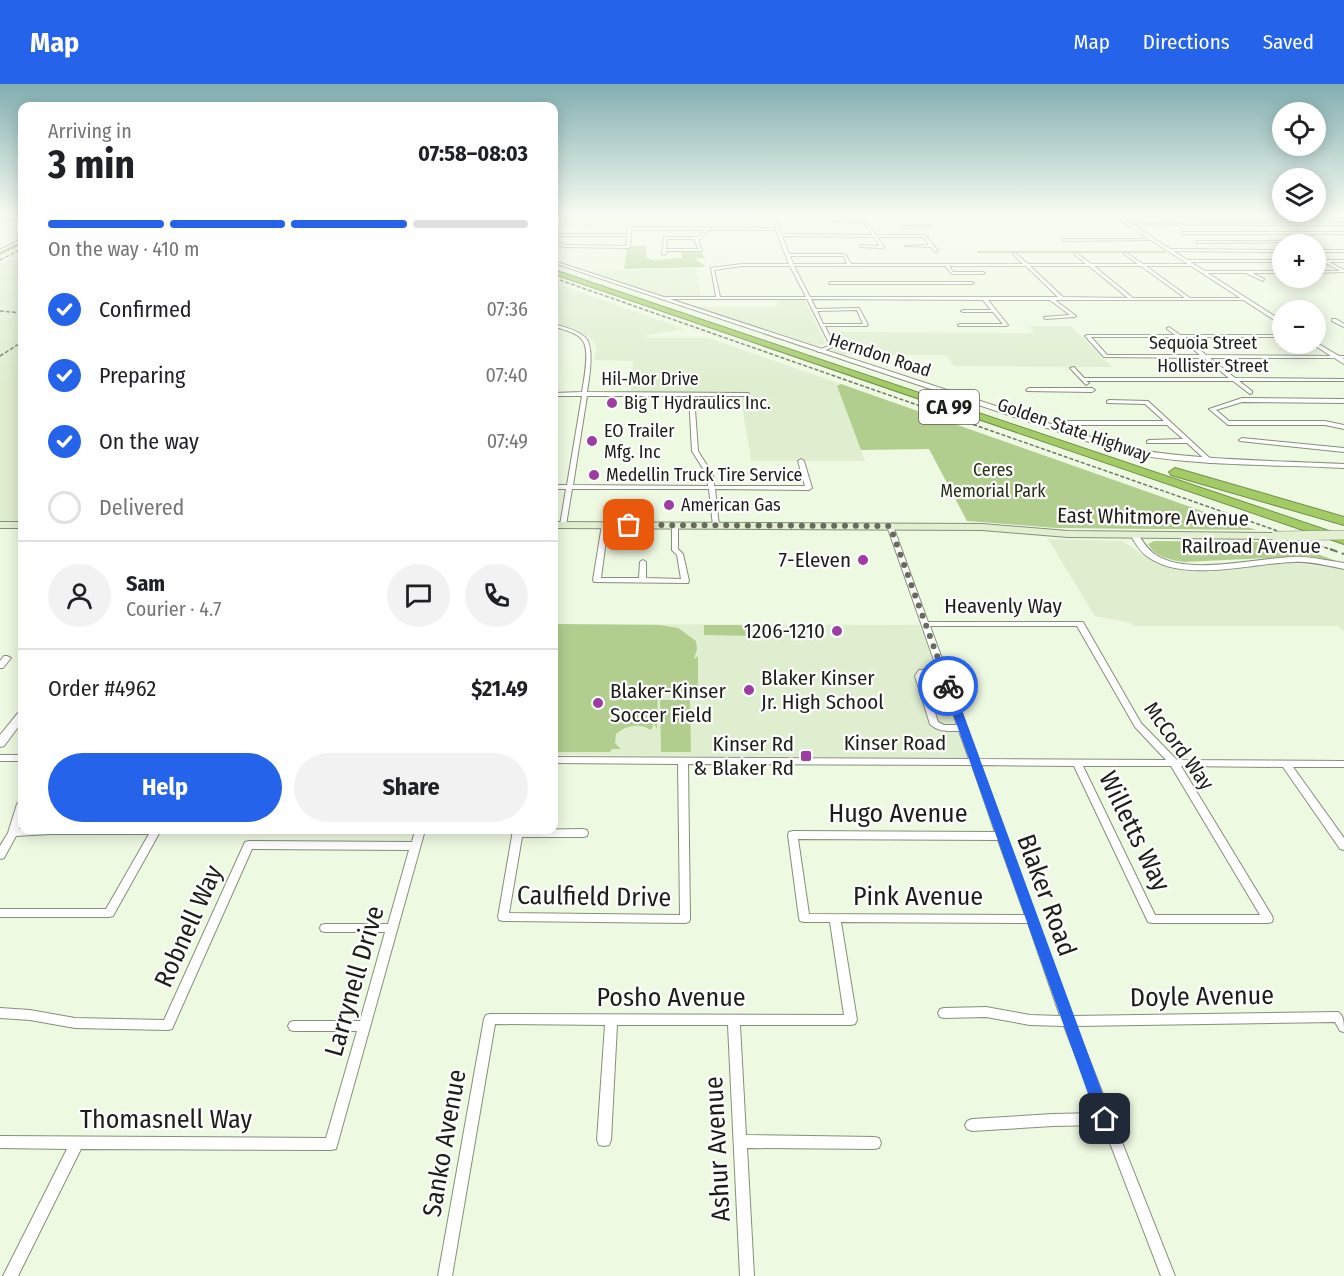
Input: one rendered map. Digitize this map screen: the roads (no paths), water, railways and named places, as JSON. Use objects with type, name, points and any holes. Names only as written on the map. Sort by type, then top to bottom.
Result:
[{"type":"highway","name":"Golden State Highway","points":[[571,270],[1344,536]]},
{"type":"highway","name":"Golden State Highway","points":[[558,273],[1344,536]]},
{"type":"highway","points":[[1091,447],[1344,521]]},
{"type":"main road","points":[[0,525],[18,525]]},
{"type":"main road","name":"East Whitmore Avenue","points":[[558,525],[982,527],[1052,534],[1344,536]]},
{"type":"street","name":"Herndon Road","points":[[572,270],[1132,452],[1211,462],[1344,466]]},
{"type":"street","points":[[712,270],[718,297]]},
{"type":"street","points":[[794,270],[831,346],[820,351]]},
{"type":"street","points":[[949,270],[952,273],[983,273]]},
{"type":"street","points":[[1032,270],[1061,298]]},
{"type":"street","points":[[1096,270],[1131,298]]},
{"type":"street","points":[[1149,270],[1189,298]]},
{"type":"street","points":[[1199,270],[1272,317]]},
{"type":"street","points":[[1326,272],[1344,271]]},
{"type":"street","points":[[1203,272],[1272,272]]},
{"type":"street","points":[[1246,272],[1263,280]]},
{"type":"street","points":[[839,297],[830,283],[972,283]]},
{"type":"street","points":[[955,283],[960,289]]},
{"type":"street","points":[[662,298],[966,296],[984,298],[1245,299]]},
{"type":"street","points":[[960,325],[1005,325],[984,298]]},
{"type":"street","points":[[1046,318],[1074,316],[1050,298]]},
{"type":"street","points":[[814,310],[858,309],[866,325],[822,326]]},
{"type":"street","points":[[963,311],[995,311]]},
{"type":"street","points":[[1344,320],[1334,320],[1344,326]]},
{"type":"street","points":[[558,327],[579,335],[587,343],[585,394],[569,487],[558,525]]},
{"type":"street","points":[[1169,328],[1250,392]]},
{"type":"street","name":"Sequoia Street","points":[[1179,336],[1087,336],[1106,356],[1344,357]]},
{"type":"street","points":[[1179,336],[1272,336]]},
{"type":"street","points":[[1326,351],[1344,362]]},
{"type":"street","points":[[1029,390],[1092,390],[1072,368]]},
{"type":"street","name":"Hollister Street","points":[[1082,379],[1344,380]]},
{"type":"street","name":"Hil-Mor Drive","points":[[558,394],[746,394]]},
{"type":"street","points":[[691,394],[694,451],[710,475],[716,526]]},
{"type":"street","points":[[1344,401],[1242,400],[1212,409],[1228,423],[1325,423],[1344,427]]},
{"type":"street","points":[[1109,402],[1146,402],[1211,462]]},
{"type":"street","points":[[1047,426],[1065,423],[1168,423]]},
{"type":"street","points":[[1242,440],[1344,450]]},
{"type":"street","points":[[1149,442],[1187,441]]},
{"type":"street","points":[[558,487],[809,488],[801,461]]},
{"type":"street","points":[[605,525],[597,580],[685,580],[680,554],[675,550],[675,525]]},
{"type":"street","name":"Blaker Road","points":[[890,526],[1068,1020],[1168,1276]]},
{"type":"street","name":"Railroad Avenue","points":[[1135,536],[1149,556],[1166,564],[1183,567],[1296,560],[1344,566]]},
{"type":"street","points":[[642,580],[643,562]]},
{"type":"street","name":"Heavenly Way","points":[[926,624],[1080,624]]},
{"type":"street","name":"McCord Way","points":[[1080,624],[1138,724],[1174,763],[1268,920]]},
{"type":"street","points":[[0,666],[4,658]]},
{"type":"street","points":[[943,671],[922,672],[919,676],[934,724],[943,728],[963,728]]},
{"type":"street","points":[[0,743],[18,720]]},
{"type":"street","points":[[0,758],[18,758]]},
{"type":"street","name":"Kinser Road","points":[[558,760],[1344,764]]},
{"type":"street","name":"Caulfield Drive","points":[[517,834],[503,917],[685,919],[683,761]]},
{"type":"street","name":"Willetts Way","points":[[1077,762],[1152,919],[1268,920]]},
{"type":"street","points":[[1286,764],[1344,846]]},
{"type":"street","points":[[0,855],[13,833],[18,817]]},
{"type":"street","points":[[558,832],[583,833]]},
{"type":"street","points":[[13,833],[18,833]]},
{"type":"street","points":[[0,913],[109,913],[154,834]]},
{"type":"street","name":"Larrynell Drive","points":[[331,1144],[419,834]]},
{"type":"street","name":"Hugo Avenue","points":[[804,918],[793,835],[1002,836]]},
{"type":"street","name":"Robnell Way","points":[[0,1012],[75,1023],[168,1025],[249,845],[416,846]]},
{"type":"street","name":"Pink Avenue","points":[[804,918],[1031,919]]},
{"type":"street","name":"Posho Avenue","points":[[490,1019],[851,1020],[836,918]]},
{"type":"street","points":[[325,928],[392,928]]},
{"type":"street","name":"Doyle Avenue","points":[[944,1013],[986,1012],[1042,1021],[1341,1022]]},
{"type":"street","name":"Sanko Avenue","points":[[445,1276],[490,1019]]},
{"type":"street","points":[[604,1140],[611,1019]]},
{"type":"street","name":"Ashur Avenue","points":[[734,1019],[747,1276]]},
{"type":"street","points":[[294,1026],[364,1026]]},
{"type":"street","points":[[972,1125],[1105,1119]]},
{"type":"street","points":[[740,1141],[874,1143]]},
{"type":"street","name":"Thomasnell Way","points":[[0,1142],[331,1144]]},
{"type":"street","points":[[10,1276],[77,1143]]},
{"type":"railway","points":[[558,279],[1335,551]]},
{"type":"railway","points":[[0,311],[18,313]]},
{"type":"railway","points":[[0,356],[18,345]]},
{"type":"railway","points":[[1330,549],[1344,554]]},
{"type":"place","name":"Big T Hydraulics Inc.","points":[[612,403]]},
{"type":"place","name":"EO Trailer Mfg. Inc","points":[[592,441]]},
{"type":"place","name":"Medellin Truck Tire Service","points":[[594,475]]},
{"type":"place","name":"American Gas","points":[[669,505]]},
{"type":"place","name":"7-Eleven","points":[[863,560]]},
{"type":"place","name":"1206-1210","points":[[837,631]]},
{"type":"place","name":"Blaker Kinser Jr. High School","points":[[749,690]]},
{"type":"place","name":"Blaker-Kinser Soccer Field","points":[[598,703]]},
{"type":"place","name":"Kinser Rd & Blaker Rd","points":[[806,756]]},
{"type":"park label","name":"Ceres Memorial Park","points":[[993,480]]}]
